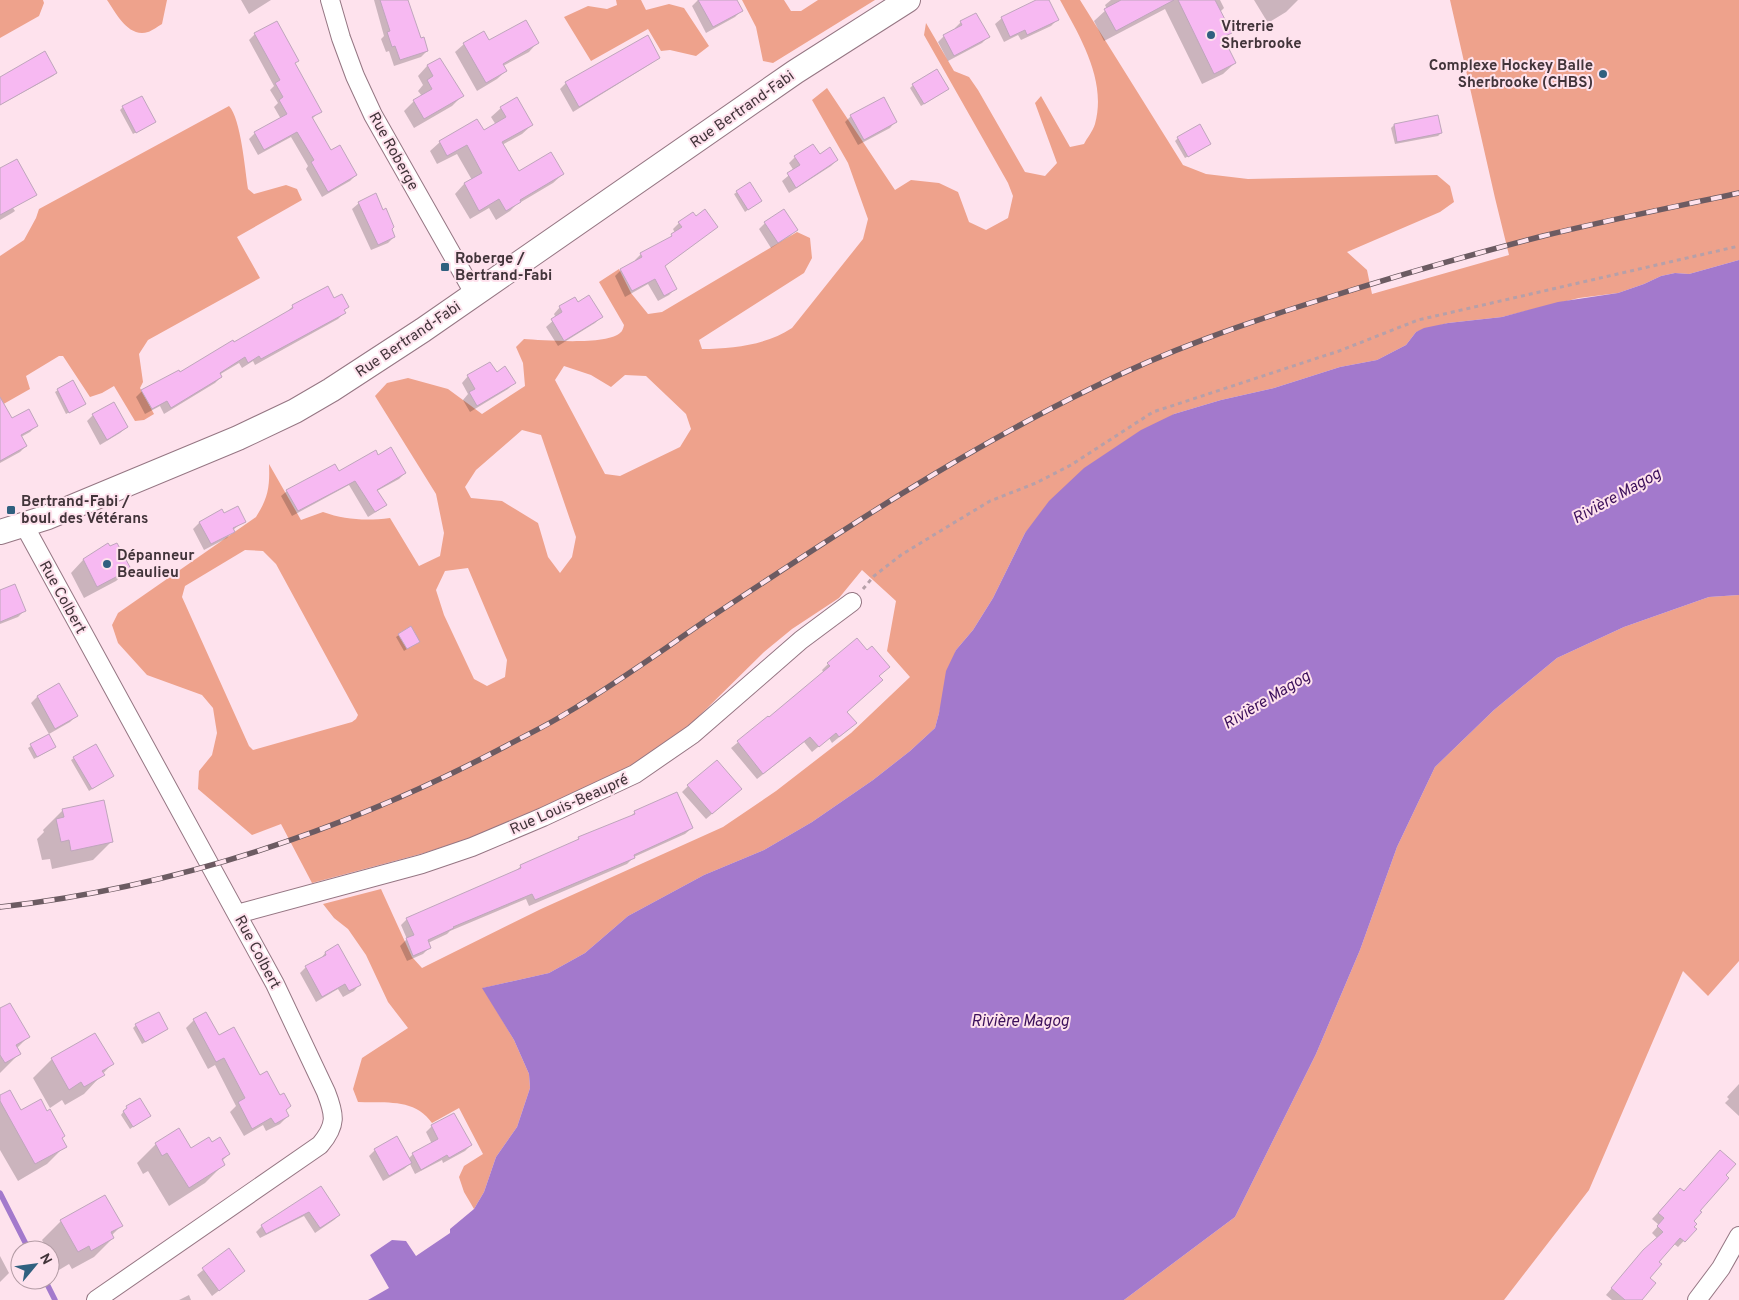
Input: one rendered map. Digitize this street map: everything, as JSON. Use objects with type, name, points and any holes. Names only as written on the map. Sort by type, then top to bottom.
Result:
[{"type":"street","name":"Rue Roberge","points":[[330,0],[355,76],[373,115],[474,295]]},
{"type":"street","name":"Rue Bertrand-Fabi","points":[[0,532],[24,526],[238,438],[295,411],[340,385],[474,295],[795,72],[908,0]]},
{"type":"street","name":"Rue Colbert","points":[[24,526],[275,984],[332,1107],[334,1122],[329,1134],[320,1144],[96,1300]]},
{"type":"street","name":"Rue Louis-Beaupré","points":[[237,914],[430,862],[543,818],[618,783],[661,758],[693,734],[801,640],[852,602]]},
{"type":"street","points":[[1697,1300],[1721,1268],[1739,1236]]},
{"type":"path","points":[[852,602],[874,576],[901,555],[990,501],[1036,483],[1071,465],[1152,412],[1339,351],[1418,320],[1739,246]]},
{"type":"shaded area","points":[[0,0],[43,0],[44,3],[39,16],[0,38]]},
{"type":"shaded area","points":[[107,0],[167,0],[162,24],[148,32],[134,31],[123,23]]},
{"type":"shaded area","points":[[616,0],[641,0],[646,10],[669,4],[684,8],[709,46],[696,56],[670,50],[661,51],[648,29],[591,61],[564,17],[588,6],[607,9],[617,5]]},
{"type":"shaded area","points":[[742,0],[784,0],[791,11],[801,11],[818,0],[875,0],[773,63],[763,61],[756,27]]},
{"type":"shaded area","points":[[1060,0],[1080,0],[1183,165],[1206,174],[1248,179],[1437,175],[1450,186],[1454,202],[1440,212],[1347,252],[1367,270],[1372,294],[1509,255],[1450,0],[1739,0],[1739,260],[1689,274],[1675,273],[1661,276],[1618,293],[1579,298],[1502,317],[1448,323],[1416,332],[1406,345],[1377,360],[1340,367],[1274,388],[1221,400],[1174,414],[1025,533],[993,598],[973,630],[956,650],[935,728],[910,751],[873,780],[812,822],[764,850],[704,875],[628,916],[585,953],[549,973],[483,988],[514,1040],[529,1074],[530,1088],[517,1127],[496,1157],[484,1192],[474,1209],[464,1192],[459,1177],[464,1166],[483,1154],[459,1108],[432,1123],[417,1109],[408,1106],[389,1102],[358,1102],[353,1089],[362,1058],[408,1028],[388,1002],[366,955],[348,929],[334,918],[323,904],[381,889],[412,957],[422,968],[541,909],[723,827],[776,791],[851,733],[910,677],[887,651],[896,601],[862,570],[839,598],[792,629],[764,652],[690,725],[648,757],[600,785],[467,839],[424,853],[312,883],[281,824],[252,835],[198,789],[199,771],[212,755],[217,733],[213,708],[202,695],[147,675],[118,643],[112,625],[118,613],[256,517],[267,492],[269,464],[301,520],[323,512],[356,519],[390,518],[419,566],[440,556],[444,533],[436,494],[375,396],[387,383],[408,378],[448,389],[482,414],[525,386],[523,363],[516,347],[524,339],[590,341],[614,336],[621,332],[624,325],[599,282],[619,269],[631,293],[648,314],[662,312],[797,232],[810,238],[812,258],[804,273],[699,340],[702,349],[737,347],[760,342],[792,328],[863,239],[868,219],[848,163],[812,100],[827,88],[895,190],[911,180],[939,183],[958,192],[969,222],[986,230],[1008,218],[1013,196],[1008,183],[924,35],[926,23],[954,71],[969,77],[978,90],[1025,172],[1045,176],[1057,163],[1035,103],[1041,96],[1070,147],[1084,144],[1094,127],[1098,108],[1097,91],[1090,59]],"holes":[[[564,366],[591,375],[611,387],[625,375],[646,376],[686,414],[691,429],[680,447],[620,476],[605,474],[555,380]],[[522,430],[541,435],[576,537],[572,557],[560,573],[548,557],[538,523],[502,501],[471,498],[465,487],[476,470]],[[245,550],[263,551],[276,564],[358,715],[356,719],[352,722],[253,750],[249,746],[182,597],[185,586]],[[468,568],[507,660],[505,677],[487,686],[474,679],[444,615],[436,590],[445,571]]]},
{"type":"shaded area","points":[[229,106],[237,122],[248,189],[254,194],[286,185],[297,189],[302,200],[237,237],[260,278],[148,340],[139,354],[143,382],[140,388],[154,414],[144,420],[135,421],[114,386],[90,397],[63,356],[59,356],[26,376],[30,389],[0,406],[0,256],[24,240],[39,209]]},
{"type":"shaded area","points":[[1739,595],[1739,961],[1708,996],[1683,971],[1589,1190],[1504,1300],[1124,1300],[1235,1217],[1316,1054],[1360,950],[1397,847],[1435,767],[1494,710],[1557,658],[1624,627],[1709,597]]},
{"type":"water","name":"Rivière Magog","points":[[1739,260],[1739,595],[1709,597],[1624,627],[1557,658],[1494,710],[1435,767],[1397,847],[1360,950],[1316,1054],[1235,1217],[1124,1300],[368,1300],[389,1288],[370,1255],[392,1240],[406,1241],[416,1256],[450,1233],[450,1229],[474,1209],[484,1192],[496,1157],[517,1127],[530,1088],[529,1074],[514,1040],[482,988],[549,973],[585,953],[628,916],[704,875],[764,850],[812,822],[873,780],[910,751],[935,728],[946,671],[956,650],[973,630],[993,598],[1025,533],[1049,501],[1084,468],[1141,430],[1174,414],[1221,400],[1274,388],[1340,367],[1377,360],[1406,345],[1416,332],[1424,328],[1448,323],[1502,317],[1558,302],[1618,293],[1661,276],[1675,273],[1689,274]]},
{"type":"building","points":[[380,0],[408,0],[421,38],[424,37],[428,51],[400,60],[395,46],[392,47],[387,32],[390,31]]},
{"type":"building","points":[[698,0],[737,0],[743,11],[713,27]]},
{"type":"building","points":[[1036,0],[1049,0],[1059,20],[1027,35],[1025,30],[1010,37],[1001,17]]},
{"type":"building","points":[[1121,0],[1174,0],[1116,31],[1104,9]]},
{"type":"building","name":"Vitrerie Sherbrooke","points":[[1178,0],[1215,0],[1232,33],[1223,37],[1236,63],[1214,74]]},
{"type":"building","points":[[976,13],[990,37],[954,56],[943,35],[962,25],[960,21]]},
{"type":"building","points":[[526,20],[539,43],[503,64],[507,71],[486,83],[463,43],[484,31],[489,40]]},
{"type":"building","points":[[277,21],[299,61],[295,63],[322,112],[312,117],[331,150],[340,145],[357,175],[328,192],[311,162],[314,160],[297,132],[264,150],[254,132],[287,114],[279,100],[283,97],[275,83],[280,80],[254,33]]},
{"type":"building","points":[[648,35],[660,58],[579,107],[565,82]]},
{"type":"building","points":[[45,51],[57,73],[0,105],[0,77]]},
{"type":"building","points":[[440,58],[464,96],[424,119],[413,100],[432,89],[427,80],[433,76],[427,65]]},
{"type":"building","points":[[937,69],[949,89],[924,104],[912,84]]},
{"type":"building","points":[[142,96],[156,122],[136,133],[122,106]]},
{"type":"building","points":[[517,97],[533,125],[502,142],[519,171],[551,152],[564,174],[520,200],[521,202],[506,211],[499,199],[479,211],[464,183],[482,173],[467,145],[447,156],[439,141],[477,119],[484,130],[506,117],[500,107]]},
{"type":"building","points":[[884,97],[897,122],[864,140],[850,115]]},
{"type":"building","points":[[1438,115],[1442,133],[1397,142],[1394,124]]},
{"type":"building","points":[[1200,124],[1211,144],[1188,157],[1177,137]]},
{"type":"building","points":[[813,144],[820,154],[830,147],[838,160],[796,188],[787,173],[800,165],[794,156]]},
{"type":"building","points":[[17,159],[37,195],[0,215],[0,168]]},
{"type":"building","points":[[750,182],[762,201],[748,210],[736,191]]},
{"type":"building","points":[[376,193],[383,210],[386,208],[394,227],[392,229],[395,237],[378,245],[358,202]]},
{"type":"building","points":[[705,209],[718,227],[665,266],[677,289],[664,296],[655,279],[632,291],[620,269],[642,257],[640,253],[672,236],[671,234],[682,227],[678,222],[693,212],[696,216]]},
{"type":"building","points":[[784,209],[798,230],[778,243],[764,222]]},
{"type":"building","points":[[328,286],[334,298],[342,294],[349,307],[344,310],[346,313],[261,359],[259,356],[248,363],[245,357],[220,373],[222,377],[171,408],[167,401],[152,409],[141,390],[179,370],[180,372],[233,340],[234,342],[293,308],[292,305]]},
{"type":"building","points":[[589,295],[603,317],[564,341],[551,319],[562,312],[559,306],[575,297],[578,302]]},
{"type":"building","points":[[490,362],[497,372],[505,366],[516,383],[477,406],[469,392],[475,389],[467,375]]},
{"type":"building","points":[[73,380],[86,404],[69,413],[57,389]]},
{"type":"building","points":[[0,397],[12,418],[29,409],[38,426],[21,435],[27,446],[0,461]]},
{"type":"building","points":[[114,402],[128,427],[107,440],[92,414]]},
{"type":"building","points":[[391,447],[406,473],[377,490],[387,505],[375,512],[355,481],[298,511],[286,490],[335,464],[339,471],[376,450],[378,455]]},
{"type":"building","points":[[238,506],[246,522],[233,528],[235,532],[211,544],[199,522],[222,509],[224,513]]},
{"type":"building","name":"Dépanneur Beaulieu","points":[[108,543],[110,546],[117,543],[131,569],[97,587],[83,559]]},
{"type":"building","points":[[15,584],[26,611],[0,622],[0,590]]},
{"type":"building","points":[[411,626],[420,642],[407,649],[398,634]]},
{"type":"building","points":[[857,638],[867,650],[872,646],[890,667],[879,676],[883,680],[847,712],[857,723],[839,737],[836,733],[819,747],[810,737],[763,774],[737,741],[830,666],[827,663]]},
{"type":"building","points":[[59,683],[78,716],[55,729],[37,696]]},
{"type":"building","points":[[49,734],[56,747],[37,757],[30,744]]},
{"type":"building","points":[[96,744],[114,776],[92,789],[73,757]]},
{"type":"building","points":[[717,760],[742,789],[712,814],[687,785]]},
{"type":"building","points":[[677,792],[693,828],[634,855],[635,858],[535,900],[532,894],[453,927],[428,940],[431,948],[413,956],[406,938],[414,935],[406,918],[521,868],[520,865],[579,839],[578,837],[635,814],[634,811]]},
{"type":"building","points":[[104,800],[113,842],[71,851],[69,840],[61,842],[56,819],[64,817],[62,809]]},
{"type":"building","points":[[338,944],[361,985],[349,991],[345,984],[322,997],[305,966],[326,955],[325,952]]},
{"type":"building","points":[[10,1003],[30,1037],[16,1045],[21,1054],[5,1063],[0,1055],[0,1008]]},
{"type":"building","points":[[159,1012],[168,1029],[145,1042],[135,1024]]},
{"type":"building","points":[[206,1012],[219,1035],[234,1027],[260,1075],[267,1071],[280,1095],[284,1093],[291,1106],[286,1110],[289,1116],[275,1124],[271,1118],[252,1129],[238,1102],[245,1098],[224,1058],[216,1062],[193,1019]]},
{"type":"building","points":[[95,1033],[114,1064],[102,1071],[105,1075],[84,1087],[81,1082],[69,1090],[51,1058]]},
{"type":"building","points":[[10,1090],[21,1110],[41,1099],[47,1111],[50,1109],[65,1136],[62,1138],[67,1147],[35,1164],[0,1101],[0,1095]]},
{"type":"building","points":[[140,1098],[151,1116],[133,1127],[123,1111],[127,1108],[126,1106]]},
{"type":"building","points":[[454,1113],[472,1145],[449,1158],[447,1155],[421,1170],[412,1153],[438,1139],[431,1125]]},
{"type":"building","points":[[179,1128],[191,1148],[209,1137],[212,1142],[220,1137],[230,1154],[222,1159],[225,1165],[189,1188],[167,1153],[162,1156],[155,1143]]},
{"type":"building","points":[[397,1136],[412,1163],[389,1176],[374,1149]]},
{"type":"building","points":[[1720,1150],[1736,1164],[1726,1175],[1729,1178],[1700,1211],[1702,1212],[1694,1221],[1697,1224],[1694,1227],[1697,1229],[1685,1242],[1680,1238],[1659,1262],[1662,1264],[1650,1278],[1656,1283],[1642,1300],[1625,1300],[1611,1288],[1643,1250],[1663,1232],[1657,1226],[1664,1218],[1658,1213],[1680,1188],[1684,1191]]},
{"type":"building","points":[[321,1186],[340,1215],[320,1228],[309,1212],[266,1234],[261,1225]]},
{"type":"building","points":[[105,1195],[123,1226],[111,1232],[114,1238],[91,1251],[89,1246],[78,1252],[60,1220]]},
{"type":"building","points":[[229,1248],[245,1271],[219,1291],[202,1268]]},
{"type":"waterway","points":[[0,1193],[24,1240]]},
{"type":"waterway","points":[[50,1290],[55,1300]]},
{"type":"railway","points":[[0,907],[66,898],[132,885],[196,869],[324,828],[446,776],[506,746],[583,703],[801,557],[944,468],[1042,413],[1120,374],[1177,350],[1293,308],[1460,258],[1567,230],[1739,193]]},
{"type":"place","name":"Vitrerie Sherbrooke","points":[[1211,35]]},
{"type":"place","name":"Complexe Hockey Balle Sherbrooke (CHBS)","points":[[1603,74]]},
{"type":"place","name":"Roberge / Bertrand-Fabi","points":[[445,267]]},
{"type":"place","name":"Bertrand-Fabi / boul. des Vétérans","points":[[11,510]]},
{"type":"place","name":"Dépanneur Beaulieu","points":[[107,564]]}]
